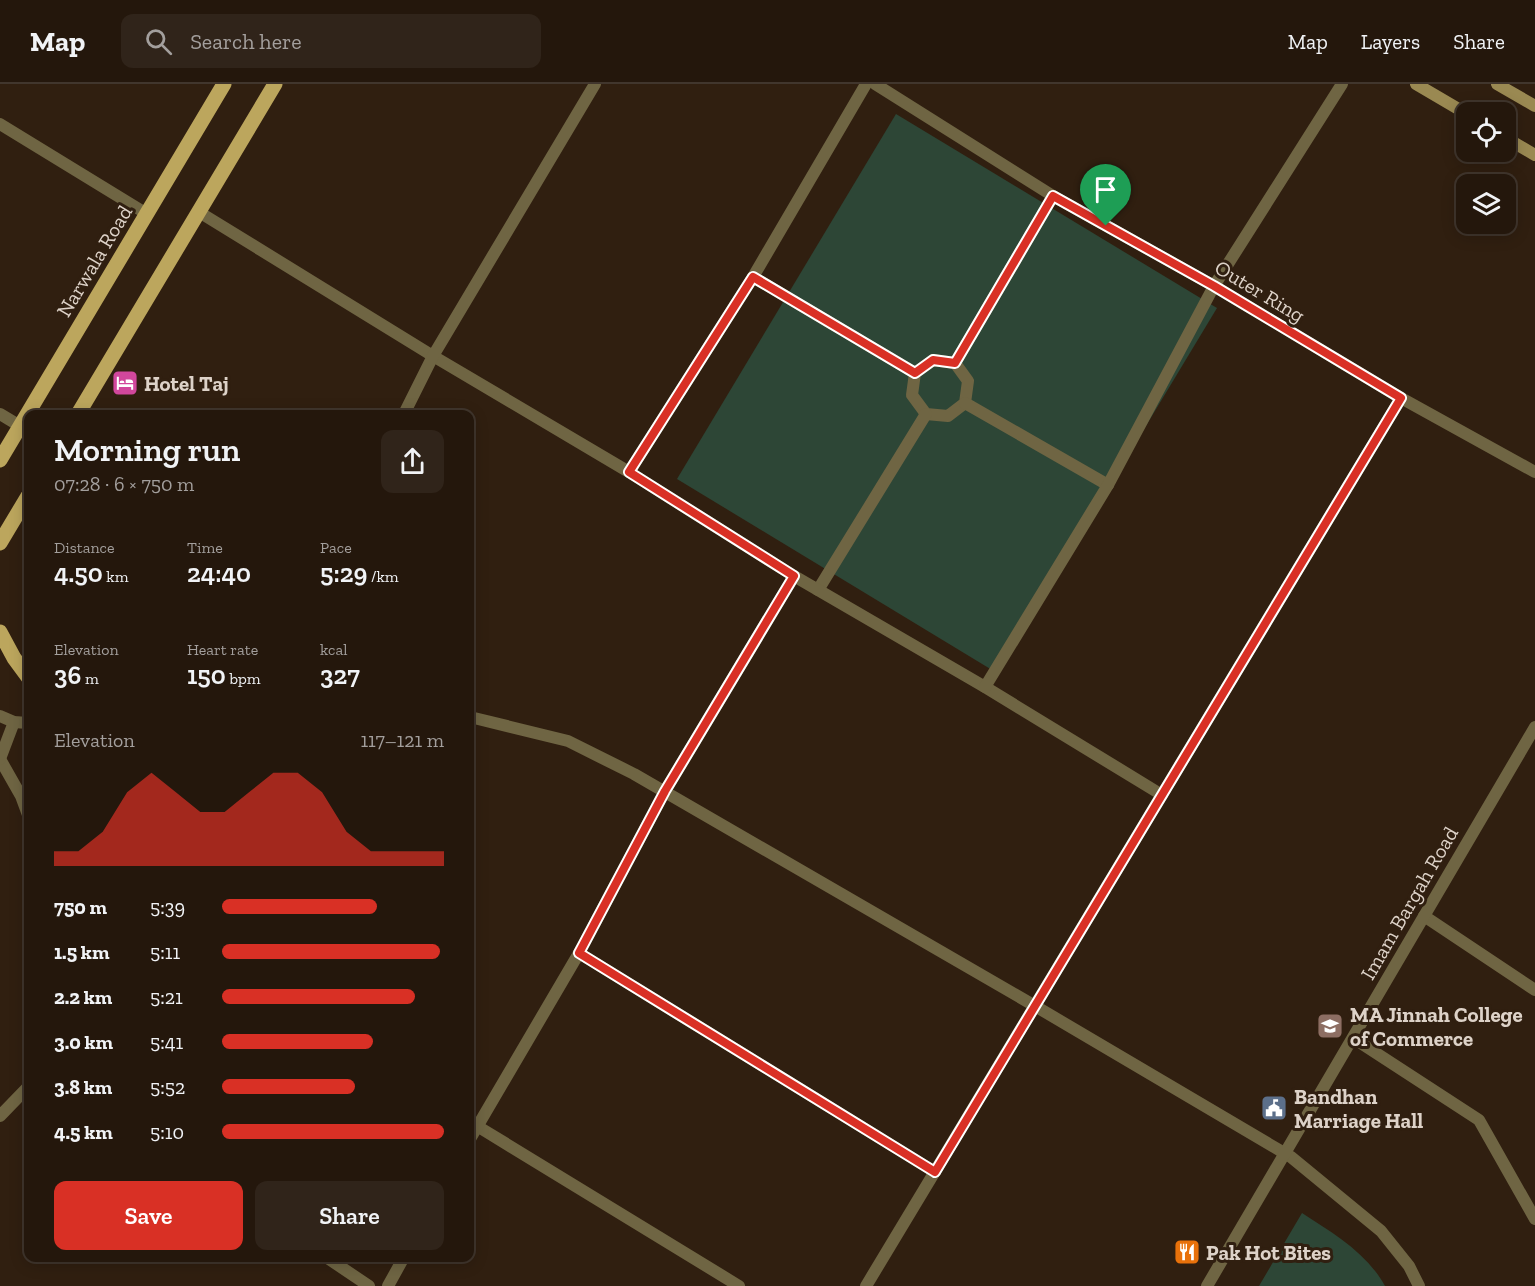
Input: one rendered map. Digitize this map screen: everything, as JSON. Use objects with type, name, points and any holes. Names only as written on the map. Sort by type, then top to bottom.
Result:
[{"type":"main road","name":"Narwala Road","points":[[30,410],[224,84]]},
{"type":"main road","points":[[80,410],[276,84]]},
{"type":"main road","points":[[1416,84],[1456,108]]},
{"type":"main road","points":[[1497,84],[1535,106]]},
{"type":"main road","points":[[1516,144],[1535,155]]},
{"type":"main road","name":"Narwala Road","points":[[0,460],[24,419]]},
{"type":"main road","points":[[0,543],[24,503]]},
{"type":"main road","points":[[0,632],[24,672]]},
{"type":"street","points":[[406,410],[433,356],[596,84]]},
{"type":"street","points":[[629,472],[753,277],[866,84]]},
{"type":"street","name":"Outer Ring","points":[[875,84],[1053,196],[1214,286],[1401,398],[1535,472]]},
{"type":"street","points":[[985,687],[1108,485],[1214,286],[1342,84]]},
{"type":"street","points":[[0,124],[147,214]]},
{"type":"street","points":[[955,363],[1053,196]]},
{"type":"street","points":[[199,213],[629,472],[794,576],[985,687],[1162,795]]},
{"type":"street","points":[[753,277],[915,373]]},
{"type":"street","points":[[933,360],[955,363],[968,381],[966,403],[948,416],[926,414],[912,395],[915,373],[933,360]]},
{"type":"street","points":[[867,1286],[1401,398]]},
{"type":"street","points":[[966,403],[1108,485]]},
{"type":"street","points":[[0,414],[20,426]]},
{"type":"street","points":[[818,590],[926,414]]},
{"type":"street","points":[[474,1132],[579,953],[665,791],[794,576]]},
{"type":"street","points":[[0,716],[14,722],[24,723]]},
{"type":"street","points":[[474,718],[568,741],[665,791],[1286,1154],[1382,1231],[1409,1266],[1419,1286]]},
{"type":"street","points":[[14,722],[0,759],[24,804]]},
{"type":"street","name":"Imam Bargah Road","points":[[1208,1286],[1533,734]]},
{"type":"street","points":[[1424,916],[1535,990]]},
{"type":"street","points":[[579,953],[935,1172]]},
{"type":"street","points":[[1353,1038],[1479,1120],[1535,1219]]},
{"type":"street","points":[[0,1116],[24,1091]]},
{"type":"street","points":[[477,1126],[739,1286]]},
{"type":"street","points":[[333,1262],[369,1286]]},
{"type":"street","points":[[388,1286],[401,1262]]},
{"type":"green space","points":[[896,114],[1217,308],[997,673],[677,479]]},
{"type":"green space","points":[[1302,1213],[1359,1254],[1378,1274],[1385,1286],[1259,1286]]},
{"type":"place","name":"Hotel Taj","points":[[125,383]]},
{"type":"place","name":"MA Jinnah College of Commerce","points":[[1330,1026]]},
{"type":"place","name":"Bandhan Marriage Hall","points":[[1274,1108]]},
{"type":"place","name":"Pak Hot Bites","points":[[1187,1252]]},
{"type":"route","points":[[1053,196],[1106,226],[1214,286],[1401,398],[935,1172],[579,953],[665,791],[794,576],[629,472],[753,277],[915,373],[933,360],[955,363],[1053,196]]}]
